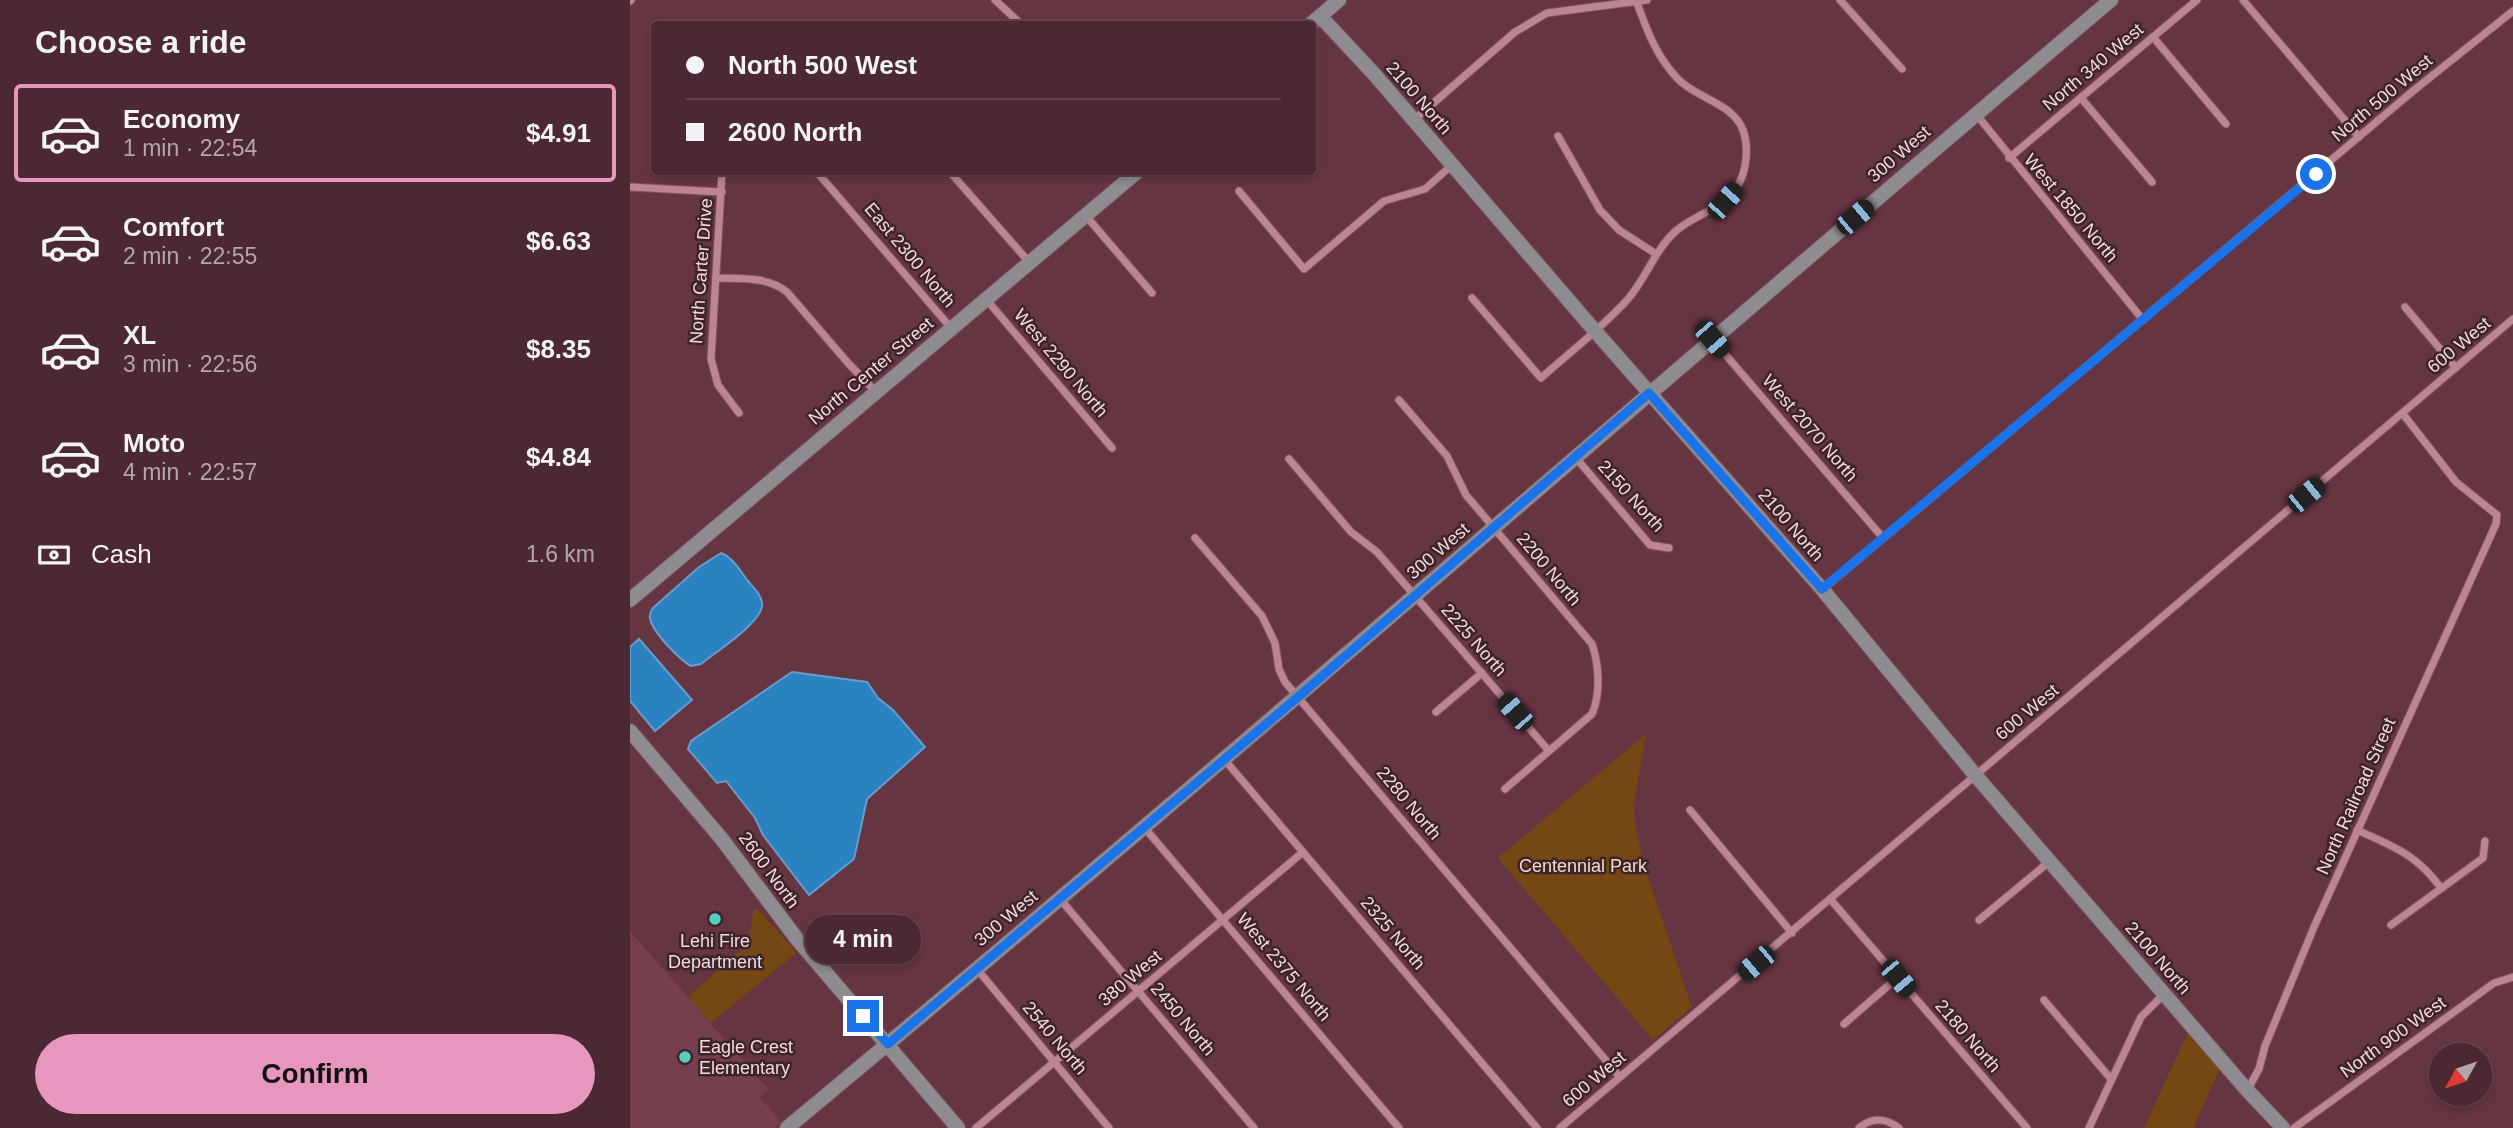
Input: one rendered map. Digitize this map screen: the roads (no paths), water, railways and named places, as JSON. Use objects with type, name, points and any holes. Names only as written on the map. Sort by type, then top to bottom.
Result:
[{"type":"street","points":[[995,0],[1018,21]]},
{"type":"street","points":[[1315,20],[1339,0]]},
{"type":"street","points":[[1413,120],[1515,32],[1547,13],[1647,0]]},
{"type":"street","points":[[1840,0],[1902,69]]},
{"type":"street","name":"300 West","points":[[787,1128],[1298,697],[1649,393],[2111,0]]},
{"type":"street","name":"North 340 West","points":[[2009,158],[2197,0]]},
{"type":"street","points":[[2243,0],[2359,137]]},
{"type":"street","points":[[1472,298],[1541,378],[1628,298],[1650,269],[1656,254],[1677,230],[1725,201],[1737,188],[1745,170],[1743,130],[1734,116],[1677,79],[1650,39],[1637,3]]},
{"type":"street","name":"North 500 West","points":[[1822,589],[2359,137],[2513,11]]},
{"type":"street","name":"2100 North","points":[[1316,21],[1413,120],[1822,589],[1976,776],[2247,1090],[2283,1128]]},
{"type":"street","points":[[2153,37],[2226,124]]},
{"type":"street","points":[[2081,98],[2152,182]]},
{"type":"street","name":"West 1850 North","points":[[1975,114],[2143,320]]},
{"type":"street","points":[[1558,136],[1600,210],[1619,230],[1656,254]]},
{"type":"street","points":[[1239,191],[1304,269],[1384,201],[1425,189],[1452,165]]},
{"type":"street","name":"North Carter Drive","points":[[722,175],[711,359],[713,372],[725,396],[739,413]]},
{"type":"street","name":"East 2300 North","points":[[820,175],[951,328]]},
{"type":"street","points":[[953,175],[1028,262]]},
{"type":"street","name":"North Center Street","points":[[630,600],[1133,175]]},
{"type":"street","points":[[630,187],[722,191]]},
{"type":"street","points":[[1085,215],[1152,293]]},
{"type":"street","points":[[716,278],[764,280],[777,284],[788,292],[876,392]]},
{"type":"street","name":"West 2290 North","points":[[986,298],[1112,448]]},
{"type":"street","points":[[2405,307],[2456,368]]},
{"type":"street","name":"600 West","points":[[1560,1128],[2513,319]]},
{"type":"street","name":"West 2070 North","points":[[1712,339],[1883,538]]},
{"type":"street","name":"2200 North","points":[[1399,400],[1447,456],[1466,495],[1592,644],[1598,659],[1596,705],[1592,714],[1549,751]]},
{"type":"street","name":"North Railroad Street","points":[[2247,1090],[2259,1069],[2265,1046],[2357,830],[2496,524],[2497,515],[2456,482],[2403,414]]},
{"type":"street","name":"2150 North","points":[[1575,457],[1650,545],[1669,548]]},
{"type":"street","name":"2225 North","points":[[1289,458],[1351,532],[1377,552],[1549,751]]},
{"type":"street","name":"2280 North","points":[[1195,538],[1262,616],[1275,643],[1279,669],[1285,682],[1620,1077]]},
{"type":"street","points":[[1436,712],[1482,674]]},
{"type":"street","name":"2600 North","points":[[630,731],[721,838],[797,939],[958,1128]]},
{"type":"street","points":[[1505,789],[1549,751]]},
{"type":"street","name":"2325 North","points":[[1224,759],[1537,1128]]},
{"type":"street","points":[[1690,810],[1792,933]]},
{"type":"street","name":"West 2375 North","points":[[1144,827],[1399,1128]]},
{"type":"street","points":[[2357,830],[2412,857],[2424,866],[2441,888]]},
{"type":"street","points":[[2391,925],[2483,858],[2485,841]]},
{"type":"street","name":"380 West","points":[[976,1128],[1303,852]]},
{"type":"street","points":[[1979,920],[2049,861]]},
{"type":"street","name":"2450 North","points":[[1060,898],[1254,1128]]},
{"type":"street","name":"2180 North","points":[[1831,900],[2027,1128]]},
{"type":"street","name":"2540 North","points":[[976,968],[1109,1128]]},
{"type":"street","name":"North 900 West","points":[[2294,1128],[2494,983],[2513,977]]},
{"type":"street","points":[[1844,1024],[1898,978]]},
{"type":"street","points":[[2089,1128],[2141,1017],[2164,994]]},
{"type":"street","points":[[2043,1000],[2111,1079]]},
{"type":"street","points":[[1859,1128],[1874,1120],[1882,1120],[1899,1128]]},
{"type":"water","points":[[721,553],[732,561],[758,594],[762,603],[761,610],[756,619],[737,636],[701,664],[691,666],[661,638],[652,624],[650,614],[653,608],[699,567]]},
{"type":"water","points":[[639,639],[692,700],[655,731],[630,701],[630,647]]},
{"type":"water","points":[[792,672],[867,682],[878,698],[893,710],[925,747],[867,799],[854,859],[809,895],[726,781],[717,783],[688,749],[691,741]]},
{"type":"place","name":"Lehi Fire Department","points":[[715,919]]},
{"type":"place","name":"Eagle Crest Elementary","points":[[685,1057]]},
{"type":"park label","name":"Centennial Park","points":[[1583,866]]}]
